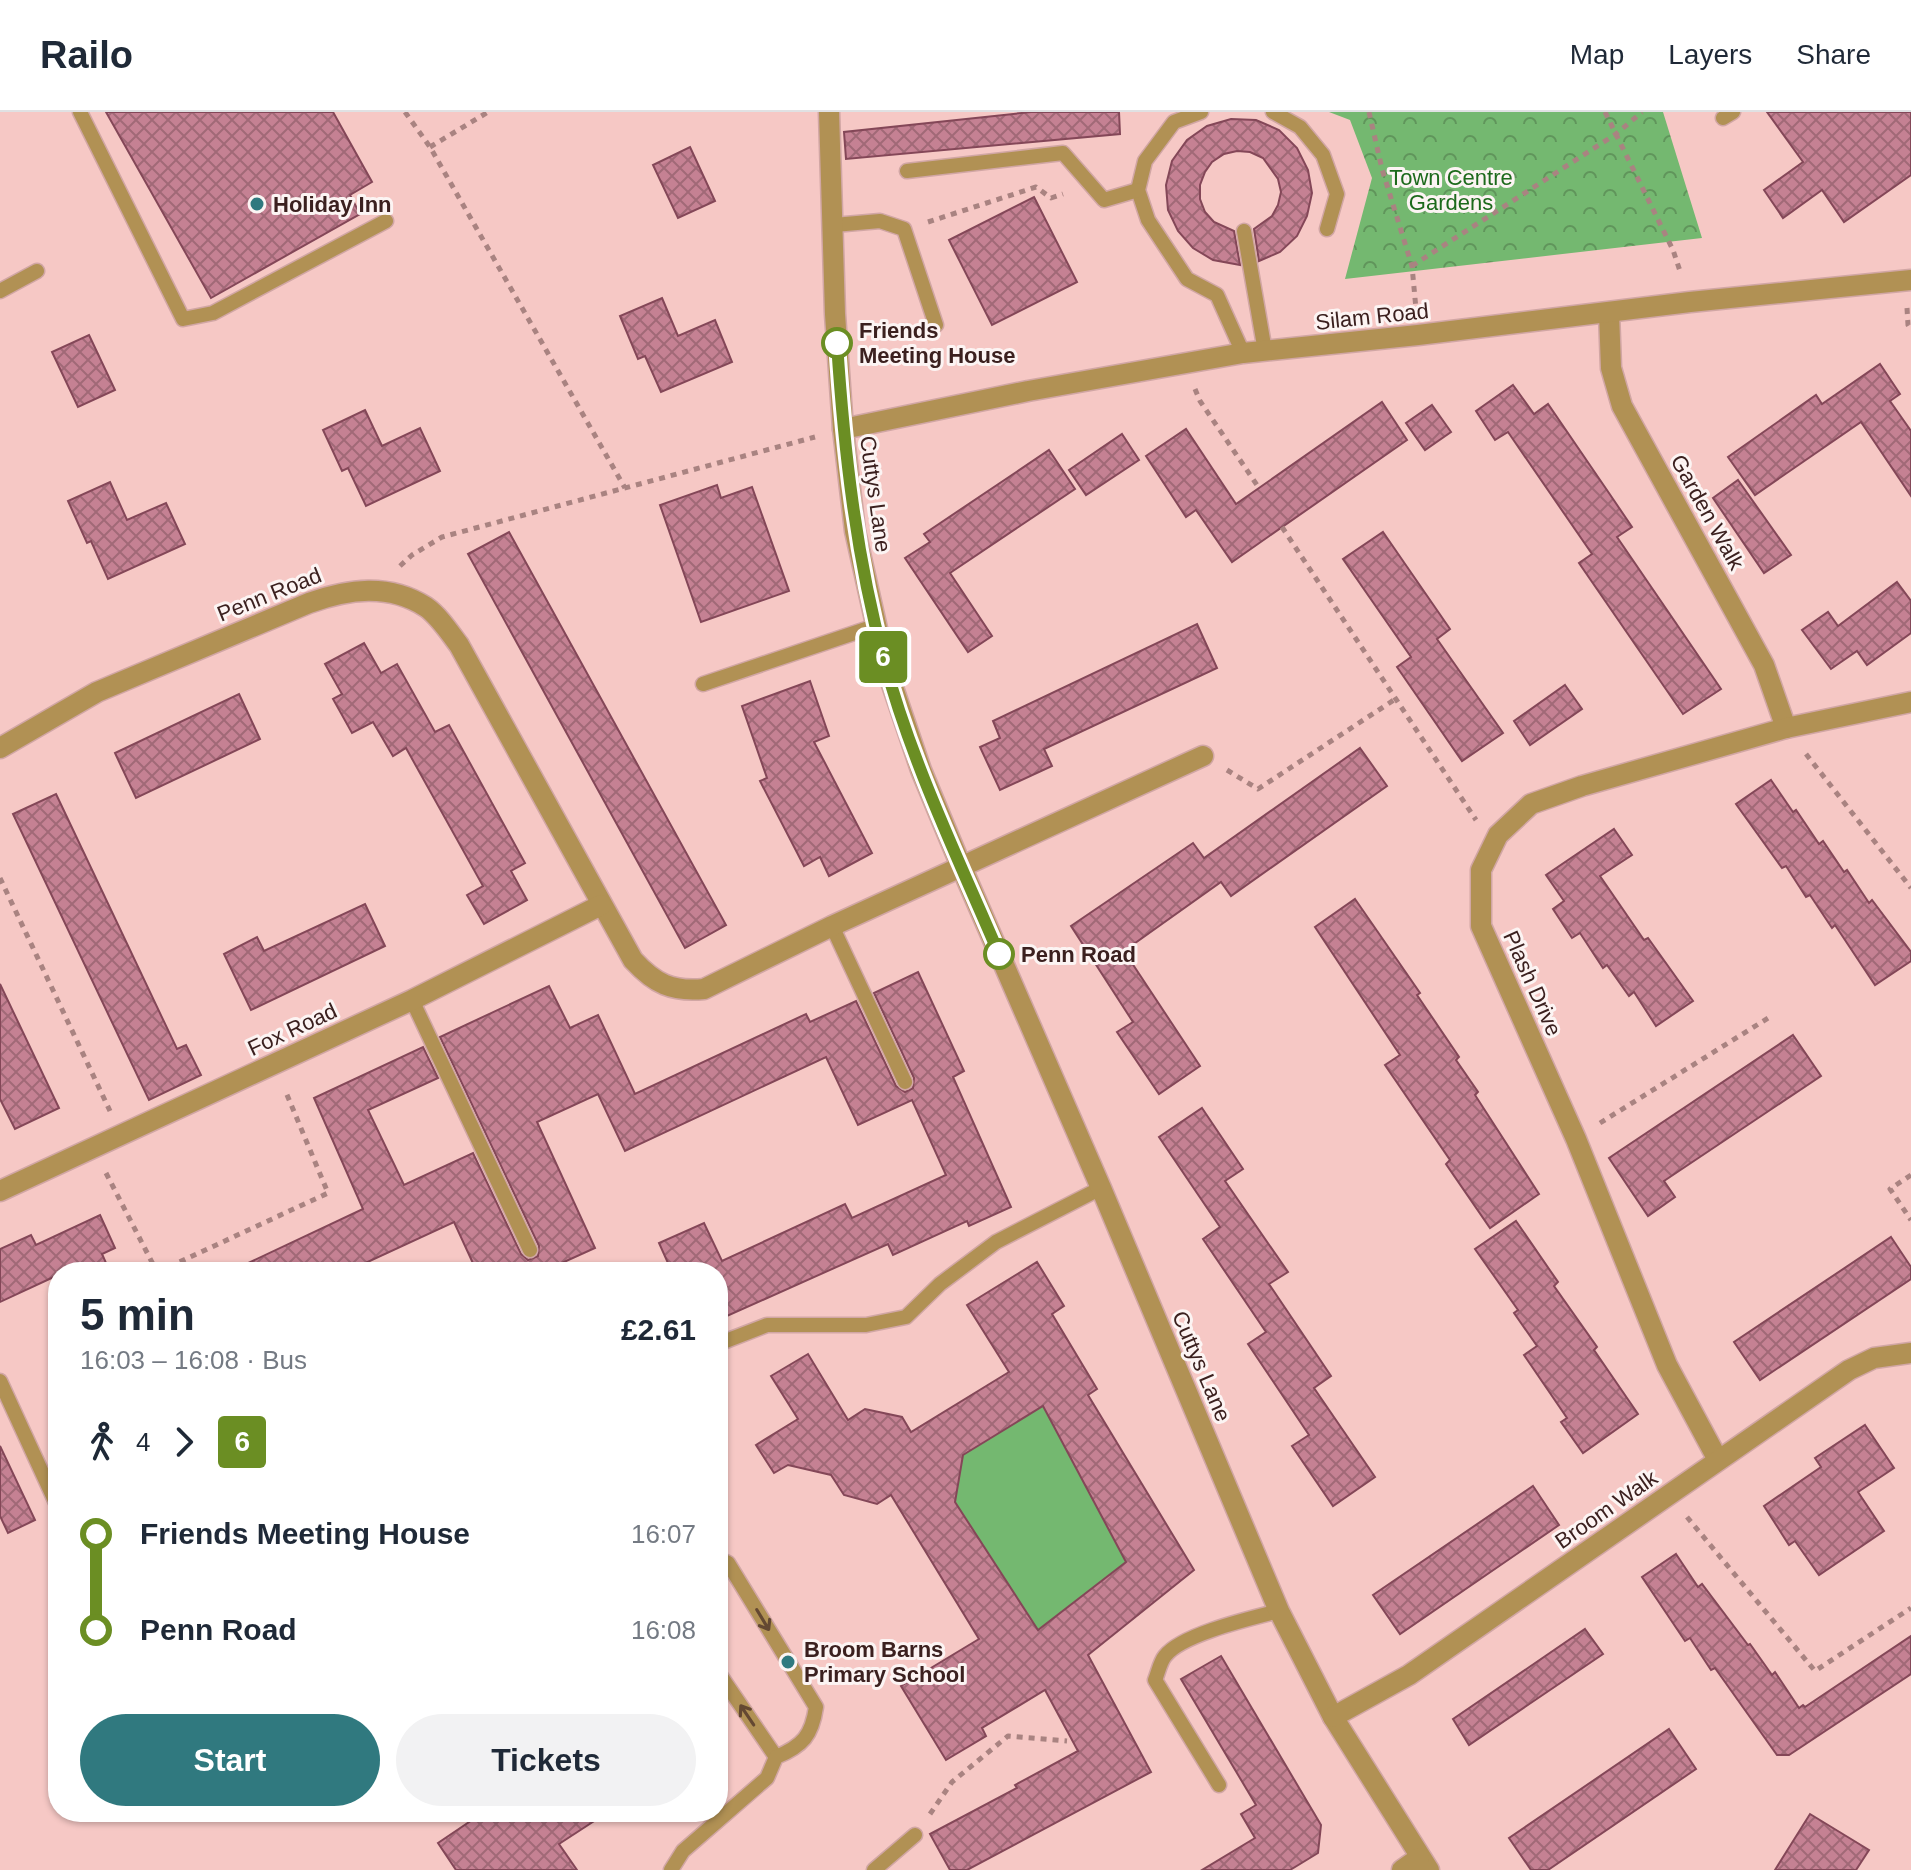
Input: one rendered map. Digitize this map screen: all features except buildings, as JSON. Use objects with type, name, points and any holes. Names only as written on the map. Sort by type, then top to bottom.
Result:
[{"type":"street","name":"Cuttys Lane","points":[[829,112],[835,314],[843,429],[855,531],[885,664],[921,770],[1279,1611],[1333,1717],[1424,1864]]},
{"type":"street","name":"Silam Road","points":[[843,429],[1243,353],[1911,280]]},
{"type":"street","name":"Garden Walk","points":[[1609,313],[1611,368],[1622,406],[1764,665],[1786,728]]},
{"type":"street","name":"Penn Road","points":[[0,748],[97,692],[309,603],[340,592],[366,590],[390,593],[428,608],[459,645],[633,960],[649,977],[667,988],[686,991],[704,989],[961,866]]},
{"type":"street","name":"Plash Drive","points":[[1718,1460],[1667,1365],[1576,1139],[1481,926],[1481,870],[1498,835],[1531,804],[1582,786],[1786,728],[1911,702]]},
{"type":"street","points":[[961,866],[1203,756]]},
{"type":"street","name":"Fox Road","points":[[0,1191],[412,1000],[601,905]]},
{"type":"street","name":"Broom Walk","points":[[1333,1717],[1409,1675],[1849,1370],[1874,1358],[1911,1353]]},
{"type":"street","points":[[1402,1870],[1424,1864]]},
{"type":"lane","points":[[80,112],[183,319],[213,313],[386,221]]},
{"type":"lane","points":[[1201,112],[1174,122],[1145,161],[1138,190],[1148,220],[1187,279],[1217,295],[1243,353]]},
{"type":"lane","points":[[1273,112],[1300,127],[1323,155],[1337,194],[1327,229]]},
{"type":"lane","points":[[907,171],[1063,153],[1104,200],[1138,190]]},
{"type":"lane","points":[[834,225],[880,221],[904,229],[936,325]]},
{"type":"lane","points":[[1244,231],[1265,351]]},
{"type":"lane","points":[[0,291],[37,271]]},
{"type":"lane","points":[[703,684],[875,626]]},
{"type":"lane","points":[[832,926],[905,1082]]},
{"type":"lane","points":[[412,1000],[530,1250]]},
{"type":"lane","points":[[728,1340],[767,1325],[866,1325],[906,1317],[940,1284],[996,1242],[1101,1188]]},
{"type":"lane","points":[[0,1381],[48,1485]]},
{"type":"lane","points":[[728,1563],[816,1707],[813,1727],[794,1750],[776,1757],[767,1778],[728,1812]]},
{"type":"lane","points":[[1219,1785],[1155,1680],[1165,1656],[1180,1644],[1235,1622],[1279,1611]]},
{"type":"lane","points":[[728,1687],[776,1757]]},
{"type":"lane","points":[[671,1870],[683,1851],[716,1822]]},
{"type":"lane","points":[[874,1870],[915,1835]]},
{"type":"path","points":[[405,112],[430,147],[625,488]]},
{"type":"path","points":[[430,147],[488,112]]},
{"type":"path","points":[[1369,112],[1382,169],[1412,266],[1418,335]]},
{"type":"path","points":[[1605,112],[1673,250],[1690,302]]},
{"type":"path","points":[[1412,266],[1616,134],[1642,112]]},
{"type":"path","points":[[904,229],[1036,187],[1051,198],[1089,185]]},
{"type":"path","points":[[1183,363],[1200,401],[1259,488]]},
{"type":"path","points":[[390,593],[398,569],[412,555],[442,537],[843,429]]},
{"type":"path","points":[[1282,527],[1479,825],[1498,835]]},
{"type":"path","points":[[1203,756],[1258,789],[1397,698]]},
{"type":"path","points":[[1786,728],[1911,888]]},
{"type":"path","points":[[0,878],[120,1134]]},
{"type":"path","points":[[1576,1139],[1773,1015]]},
{"type":"path","points":[[180,1262],[328,1193],[274,1063]]},
{"type":"path","points":[[93,1147],[153,1262]]},
{"type":"path","points":[[1911,1175],[1890,1189],[1911,1220]]},
{"type":"path","points":[[1668,1495],[1815,1671],[1911,1608]]},
{"type":"path","points":[[915,1835],[952,1782],[1008,1736],[1067,1741]]},
{"type":"green space","name":"Town Centre Gardens","points":[[1329,112],[1663,112],[1702,238],[1345,279],[1372,178],[1350,120]]},
{"type":"green space","points":[[1062,1394],[1058,1434],[1126,1562],[1038,1630],[955,1502],[963,1455]]},
{"type":"bus line","name":"6","points":[[837,343],[855,531],[885,664],[921,770],[999,954]]},
{"type":"place","name":"Holiday Inn","points":[[257,204]]},
{"type":"place","name":"Friends Meeting House","points":[[837,343]]},
{"type":"place","name":"Penn Road","points":[[999,954]]},
{"type":"place","name":"Broom Barns Primary School","points":[[788,1662]]}]
